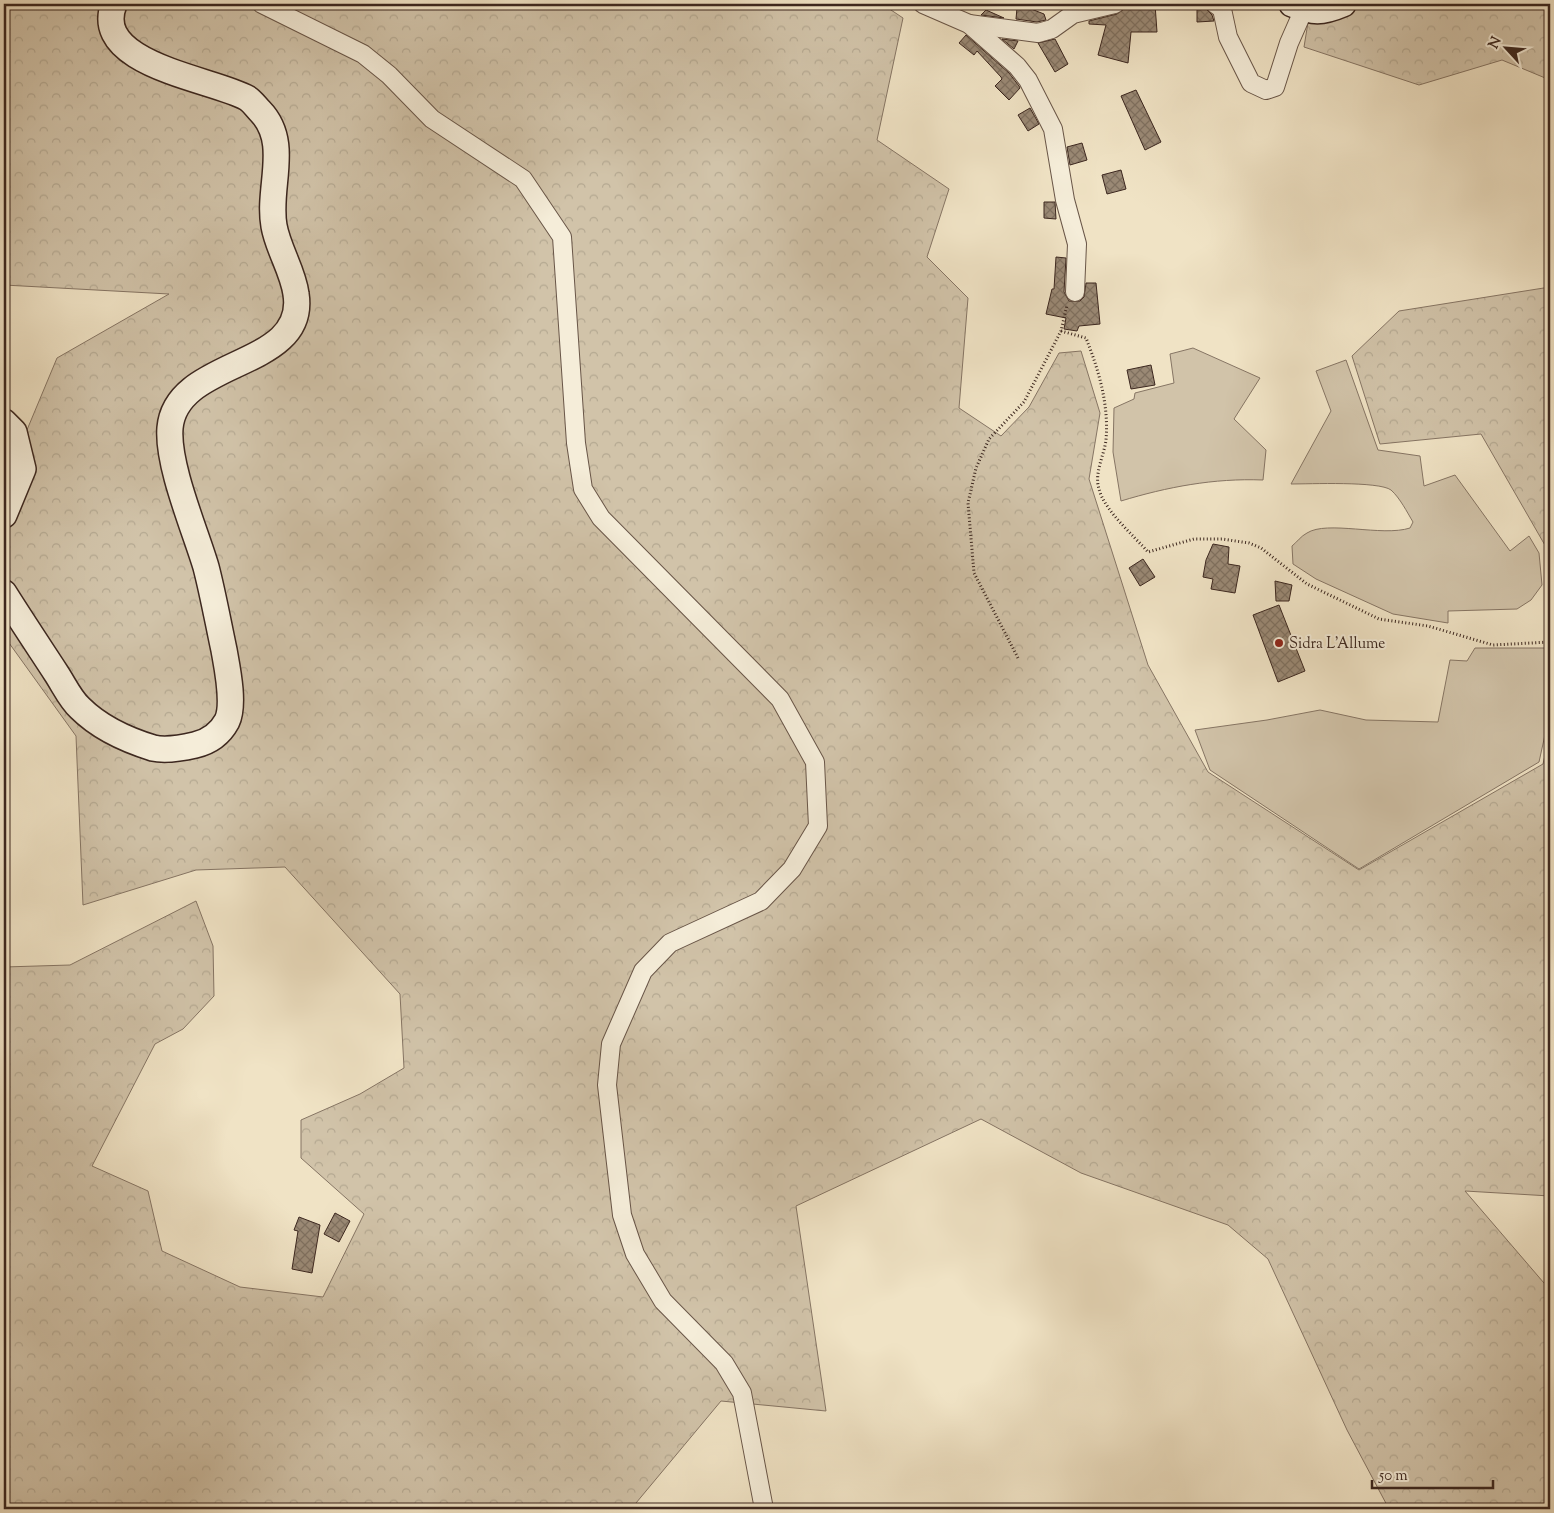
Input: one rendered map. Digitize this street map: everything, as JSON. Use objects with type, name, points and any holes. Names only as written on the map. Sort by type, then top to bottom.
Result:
[{"type":"street","points":[[4,593],[78,707],[122,737],[158,749],[184,748],[210,741],[228,719],[230,681],[207,571],[175,467],[170,429],[175,408],[189,389],[266,349],[287,334],[296,314],[296,293],[278,244],[273,221],[277,155],[271,122],[248,98],[148,64],[124,44],[112,29],[111,10],[114,4]]},
{"type":"street","points":[[262,4],[364,54],[389,75],[432,119],[522,179],[562,238],[576,443],[583,489],[601,518],[780,699],[815,762],[818,826],[792,869],[760,901],[670,943],[643,971],[611,1044],[607,1085],[622,1214],[635,1254],[663,1301],[724,1363],[742,1393],[764,1509]]},
{"type":"street","points":[[922,4],[969,24],[1038,33],[1052,29],[1073,14],[1115,4]]},
{"type":"street","points":[[1215,4],[1222,9],[1228,36],[1251,83],[1266,90],[1275,87],[1289,44],[1298,6],[1323,12],[1343,4]]},
{"type":"street","points":[[969,24],[1017,66],[1028,80],[1053,129],[1065,200],[1077,244],[1075,292]]},
{"type":"street","points":[[4,422],[14,432],[23,469],[4,515]]},
{"type":"path","points":[[1018,658],[974,573],[968,503],[976,468],[988,439],[1024,402],[1061,332],[1067,304],[1075,292]]},
{"type":"path","points":[[1061,332],[1086,338],[1100,373],[1105,411],[1106,440],[1096,477],[1099,491],[1112,511],[1148,552],[1194,538],[1222,539],[1249,543],[1261,548],[1307,584],[1379,619],[1428,626],[1493,645],[1550,642]]},
{"type":"green space","points":[[4,4],[882,4],[903,18],[877,140],[949,189],[927,257],[968,298],[959,408],[1001,436],[1029,407],[1059,353],[1081,351],[1100,413],[1089,479],[1148,665],[1208,772],[1359,870],[1543,764],[1550,733],[1550,1196],[1465,1191],[1550,1290],[1550,1509],[1389,1509],[1347,1430],[1268,1259],[1228,1225],[1081,1173],[981,1119],[796,1206],[826,1411],[721,1401],[631,1509],[4,1509],[4,967],[70,965],[196,901],[213,946],[214,996],[183,1029],[155,1044],[92,1166],[148,1191],[162,1251],[240,1287],[323,1297],[364,1214],[301,1158],[301,1120],[360,1094],[404,1068],[400,994],[285,867],[196,870],[83,905],[76,736],[4,636],[4,485],[57,358],[169,294],[4,285]]},
{"type":"green space","points":[[1311,4],[1550,4],[1550,80],[1502,60],[1419,85],[1304,47]]},
{"type":"green space","points":[[1550,287],[1550,545],[1546,547],[1481,434],[1380,444],[1352,356],[1399,311]]},
{"type":"green space","points":[[1193,348],[1260,378],[1234,419],[1266,450],[1263,480],[1227,480],[1191,484],[1121,501],[1113,452],[1114,408],[1134,399],[1135,393],[1174,383],[1170,354]]},
{"type":"green space","points":[[1346,360],[1378,450],[1420,456],[1424,486],[1455,475],[1510,551],[1529,536],[1539,553],[1542,585],[1531,600],[1517,609],[1448,611],[1448,623],[1393,614],[1316,579],[1293,564],[1292,546],[1305,534],[1316,529],[1341,528],[1385,531],[1410,528],[1413,522],[1397,497],[1391,490],[1384,487],[1359,484],[1291,484],[1331,411],[1316,371]]},
{"type":"green space","points":[[1475,648],[1550,648],[1550,712],[1539,762],[1359,869],[1210,770],[1195,730],[1267,720],[1320,710],[1366,720],[1438,722],[1450,660],[1467,661]]},
{"type":"building","points":[[1155,4],[1157,32],[1131,32],[1128,63],[1098,55],[1106,25],[1089,24],[1089,21],[1117,14],[1124,9],[1131,9],[1131,5]]},
{"type":"building","points":[[1021,5],[1044,14],[1046,20],[1037,22],[1016,19],[1017,8],[1023,8]]},
{"type":"building","points":[[1206,9],[1212,15],[1214,21],[1197,22],[1197,10]]},
{"type":"building","points":[[986,10],[1004,18],[981,15]]},
{"type":"building","points":[[966,35],[1009,73],[1019,86],[1020,88],[1009,100],[995,86],[1002,79],[1001,77],[977,51],[974,55],[959,43]]},
{"type":"building","points":[[1002,39],[1018,41],[1014,49]]},
{"type":"building","points":[[1055,39],[1068,64],[1055,72],[1038,43]]},
{"type":"building","points":[[1136,90],[1161,142],[1145,150],[1121,96]]},
{"type":"building","points":[[1030,108],[1039,124],[1028,131],[1018,115]]},
{"type":"building","points":[[1082,143],[1087,160],[1070,165],[1067,147]]},
{"type":"building","points":[[1121,170],[1126,189],[1107,194],[1102,175]]},
{"type":"building","points":[[1044,202],[1055,202],[1056,219],[1044,218]]},
{"type":"building","points":[[1056,257],[1066,258],[1064,292],[1069,301],[1080,301],[1084,297],[1086,283],[1096,283],[1100,324],[1079,326],[1077,331],[1064,329],[1066,318],[1046,314],[1052,289],[1054,289]]},
{"type":"building","points":[[1151,365],[1155,385],[1131,389],[1127,370]]},
{"type":"building","points":[[1213,544],[1229,547],[1228,564],[1240,566],[1235,593],[1211,589],[1213,579],[1203,577],[1206,560]]},
{"type":"building","points":[[1143,559],[1155,577],[1140,586],[1129,568]]},
{"type":"building","points":[[1275,581],[1292,585],[1289,601],[1276,601]]},
{"type":"building","name":"Sidra L'Allume","points":[[1279,605],[1305,671],[1278,682],[1253,615]]},
{"type":"building","points":[[335,1213],[350,1221],[339,1242],[324,1234]]},
{"type":"building","points":[[299,1217],[320,1225],[312,1273],[292,1269],[298,1231],[294,1230]]},
{"type":"place","name":"Sidra L'Allume","points":[[1279,643]]}]
